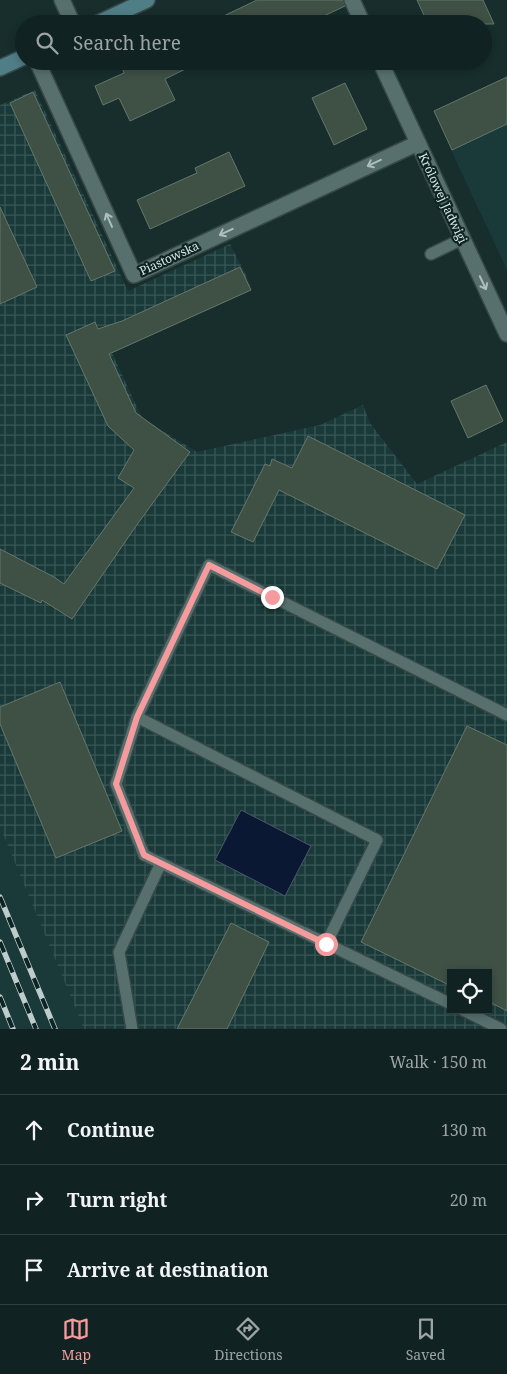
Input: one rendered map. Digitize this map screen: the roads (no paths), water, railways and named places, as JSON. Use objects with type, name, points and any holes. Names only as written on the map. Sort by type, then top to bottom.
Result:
[{"type":"street","points":[[62,0],[69,15]]},
{"type":"street","points":[[115,15],[147,0]]},
{"type":"street","points":[[352,0],[359,15]]},
{"type":"street","points":[[0,68],[15,61]]},
{"type":"street","name":"Piastowska","points":[[40,70],[134,275],[418,142]]},
{"type":"street","name":"Królowej Jadwigi","points":[[384,70],[507,334]]},
{"type":"lane","points":[[431,254],[462,239]]},
{"type":"lane","points":[[447,1002],[144,855],[116,784],[137,717],[209,565],[507,715]]},
{"type":"lane","points":[[137,717],[377,840],[326,944]]},
{"type":"lane","points":[[132,1029],[119,952],[161,863]]},
{"type":"lane","points":[[470,1014],[495,1028]]},
{"type":"railway","points":[[0,897],[55,1029]]},
{"type":"railway","points":[[0,942],[36,1029]]},
{"type":"railway","points":[[0,997],[13,1029]]}]
